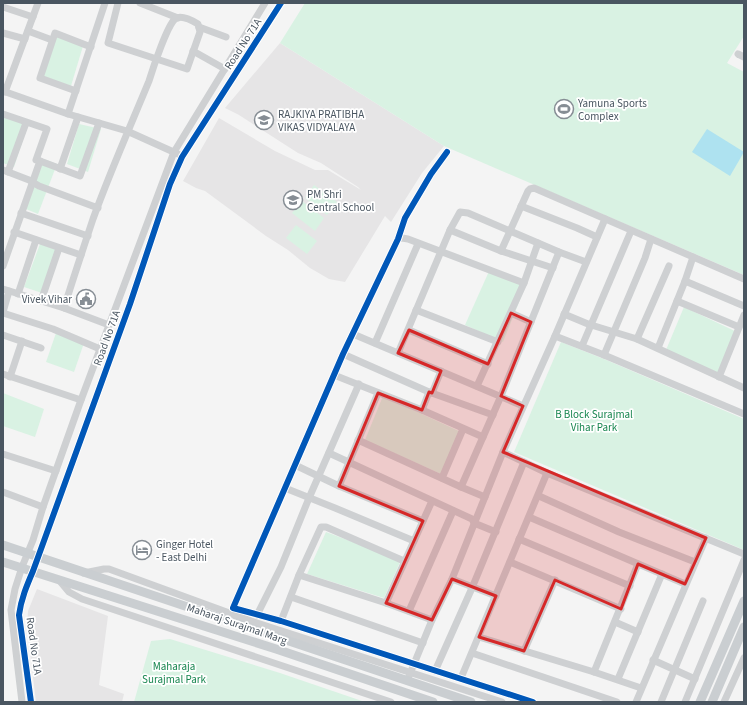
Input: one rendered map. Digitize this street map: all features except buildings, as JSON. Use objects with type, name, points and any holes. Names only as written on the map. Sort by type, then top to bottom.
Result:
[{"type":"main road","name":"Maharaj Surajmal Marg","points":[[3,545],[84,573],[255,622],[408,677],[471,702]]},
{"type":"main road","name":"Maharaj Surajmal Marg","points":[[3,562],[433,702]]},
{"type":"main road","points":[[700,702],[744,601]]},
{"type":"main road","points":[[712,702],[744,627]]},
{"type":"main road","points":[[403,702],[407,693]]},
{"type":"street","points":[[38,3],[4,92],[68,114],[127,131],[182,157]]},
{"type":"street","points":[[68,114],[91,47],[104,3]]},
{"type":"street","points":[[118,3],[108,43],[187,70],[200,32],[198,24],[140,3]]},
{"type":"street","name":"Road No 71A","points":[[22,702],[11,610],[15,589],[22,567],[81,400],[174,152],[266,3]]},
{"type":"street","name":"Road No 71A","points":[[32,702],[19,614],[20,604],[130,304],[170,184],[182,157],[281,3]]},
{"type":"street","points":[[3,6],[33,17]]},
{"type":"street","points":[[64,308],[81,255],[127,131],[168,31],[175,19],[178,18]]},
{"type":"street","points":[[199,28],[226,36]]},
{"type":"street","points":[[28,31],[52,40]]},
{"type":"street","points":[[3,33],[25,39]]},
{"type":"street","points":[[76,91],[40,78],[52,40],[55,33],[91,47]]},
{"type":"street","points":[[194,51],[225,69]]},
{"type":"street","points":[[3,114],[47,129],[36,160],[80,176],[99,123]]},
{"type":"street","points":[[60,168],[78,117]]},
{"type":"street","points":[[26,123],[6,171],[40,186],[98,208]]},
{"type":"street","points":[[447,152],[405,218],[398,239],[334,374],[233,608],[255,622],[281,621],[532,702]]},
{"type":"street","points":[[3,266],[40,161]]},
{"type":"street","points":[[501,251],[528,191],[534,188],[744,279]]},
{"type":"street","points":[[521,206],[597,237]]},
{"type":"street","points":[[398,352],[409,330],[450,230],[460,212],[465,212],[586,262]]},
{"type":"street","points":[[22,213],[88,236]]},
{"type":"street","points":[[502,702],[408,677],[432,620],[452,579],[503,452],[605,219]]},
{"type":"street","points":[[450,230],[501,251],[553,268]]},
{"type":"street","points":[[582,346],[631,231]]},
{"type":"street","points":[[14,232],[81,255]]},
{"type":"street","points":[[398,239],[402,238],[524,283]]},
{"type":"street","points":[[604,355],[645,258],[651,239]]},
{"type":"street","points":[[18,294],[36,240]]},
{"type":"street","points":[[477,386],[524,283],[538,243]]},
{"type":"street","points":[[375,343],[418,244]]},
{"type":"street","points":[[41,301],[59,248]]},
{"type":"street","points":[[461,487],[501,396],[559,252]]},
{"type":"street","points":[[658,348],[693,257]]},
{"type":"street","points":[[637,339],[669,266]]},
{"type":"street","points":[[685,281],[744,306]]},
{"type":"street","points":[[100,349],[53,329],[3,312],[6,290],[64,308],[109,325]]},
{"type":"street","points":[[677,301],[739,327]]},
{"type":"street","points":[[416,310],[498,342]]},
{"type":"street","points":[[511,313],[531,322]]},
{"type":"street","points":[[564,314],[591,325],[637,339],[744,388]]},
{"type":"street","points":[[719,377],[744,315]]},
{"type":"street","points":[[409,330],[488,364]]},
{"type":"street","points":[[353,334],[523,406]]},
{"type":"street","points":[[3,335],[41,348]]},
{"type":"street","points":[[555,336],[744,414]]},
{"type":"street","points":[[22,341],[6,375],[81,400]]},
{"type":"street","points":[[343,354],[430,392],[493,415]]},
{"type":"street","points":[[422,410],[441,371]]},
{"type":"street","points":[[334,374],[483,437]]},
{"type":"street","points":[[255,622],[359,384]]},
{"type":"street","points":[[339,486],[378,393]]},
{"type":"street","points":[[442,478],[463,429]]},
{"type":"street","points":[[358,440],[485,497]]},
{"type":"street","points":[[329,452],[472,519],[474,523],[496,532]]},
{"type":"street","points":[[503,452],[547,473],[744,554]]},
{"type":"street","points":[[3,454],[56,471]]},
{"type":"street","points":[[435,671],[496,532],[524,462]]},
{"type":"street","points":[[295,465],[339,486],[423,521]]},
{"type":"street","points":[[461,678],[519,539],[539,496],[547,473]]},
{"type":"street","points":[[284,488],[414,541]]},
{"type":"street","points":[[3,492],[43,507]]},
{"type":"street","points":[[539,496],[619,532],[695,562]]},
{"type":"street","points":[[386,602],[432,501]]},
{"type":"street","points":[[409,611],[453,511]]},
{"type":"street","points":[[529,517],[685,584]]},
{"type":"street","points":[[281,621],[299,574],[319,530],[323,526],[404,561]]},
{"type":"street","points":[[636,702],[685,584],[706,538]]},
{"type":"street","points":[[519,539],[630,586]]},
{"type":"street","points":[[685,702],[744,560]]},
{"type":"street","points":[[510,562],[621,609]]},
{"type":"street","points":[[594,672],[621,609],[638,564]]},
{"type":"street","points":[[299,574],[386,602],[432,620]]},
{"type":"street","points":[[618,680],[662,574]]},
{"type":"street","points":[[59,579],[69,592],[82,599],[391,702]]},
{"type":"street","points":[[452,579],[496,596]]},
{"type":"street","points":[[524,652],[555,580]]},
{"type":"street","points":[[291,597],[422,643]]},
{"type":"street","points":[[661,702],[703,601]]},
{"type":"street","points":[[615,622],[638,632]]},
{"type":"street","points":[[478,637],[594,672],[641,688]]},
{"type":"street","points":[[472,653],[617,702]]},
{"type":"street","points":[[724,702],[742,666],[744,658]]},
{"type":"street","points":[[653,660],[695,679]]},
{"type":"highlighted area","points":[[511,313],[531,322],[501,396],[523,406],[503,452],[706,538],[685,584],[638,564],[621,609],[555,580],[524,651],[479,637],[496,596],[452,579],[432,620],[386,603],[423,521],[339,486],[378,393],[422,410],[429,392],[432,393],[441,371],[398,353],[409,330],[488,364]]},
{"type":"shaded area","points":[[280,43],[444,146],[422,173],[391,222],[385,216],[345,282],[329,279],[310,268],[288,250],[266,236],[205,191],[183,181],[219,118],[275,151],[315,170],[328,170],[361,190],[321,163],[298,153],[239,115],[225,108]]},
{"type":"shaded area","points":[[37,589],[108,616],[99,685],[124,694],[122,702],[36,702],[27,627],[28,611]]},
{"type":"green space","name":"Yamuna Sports Complex","points":[[305,3],[744,3],[744,36],[727,63],[744,72],[744,275],[444,146],[280,43]]},
{"type":"green space","points":[[57,36],[83,46],[71,86],[43,76]]},
{"type":"green space","points":[[3,112],[29,121],[14,167],[3,163]]},
{"type":"green space","points":[[79,124],[101,129],[88,172],[67,164]]},
{"type":"green space","points":[[44,159],[57,164],[38,214],[26,209]]},
{"type":"green space","points":[[314,185],[337,202],[327,215],[305,198]]},
{"type":"green space","points":[[302,201],[324,218],[315,231],[292,213]]},
{"type":"green space","points":[[296,225],[317,241],[307,254],[286,238]]},
{"type":"green space","points":[[40,244],[60,251],[45,294],[24,287]]},
{"type":"green space","points":[[490,269],[526,285],[503,342],[465,325]]},
{"type":"green space","points":[[684,307],[739,333],[722,375],[666,350]]},
{"type":"green space","points":[[56,333],[84,343],[74,372],[46,362]]},
{"type":"green space","name":"B Block Surajmal Vihar Park","points":[[561,342],[744,419],[744,550],[514,452]]},
{"type":"green space","points":[[3,393],[44,409],[35,437],[3,426]]},
{"type":"green space","points":[[383,396],[461,432],[441,474],[365,440]]},
{"type":"green space","points":[[326,532],[401,560],[384,598],[307,574]]},
{"type":"green space","name":"Maharaja Surajmal Park","points":[[170,639],[280,673],[365,702],[134,702],[151,641]]},
{"type":"water","points":[[707,129],[744,152],[730,176],[692,152]]},
{"type":"cycle path","points":[[31,702],[19,615],[24,592],[130,304],[170,184],[182,157],[281,3]]},
{"type":"cycle path","points":[[447,152],[431,174],[405,218],[398,239],[343,354],[233,608],[281,621],[533,702]]},
{"type":"place","name":"Yamuna Sports Complex","points":[[564,109]]},
{"type":"place","name":"RAJKIYA PRATIBHA VIKAS VIDYALAYA","points":[[264,120]]},
{"type":"place","name":"PM Shri Central School","points":[[293,200]]},
{"type":"place","name":"Vivek Vihar","points":[[86,299]]},
{"type":"place","name":"Ginger Hotel - East Delhi","points":[[142,550]]}]
